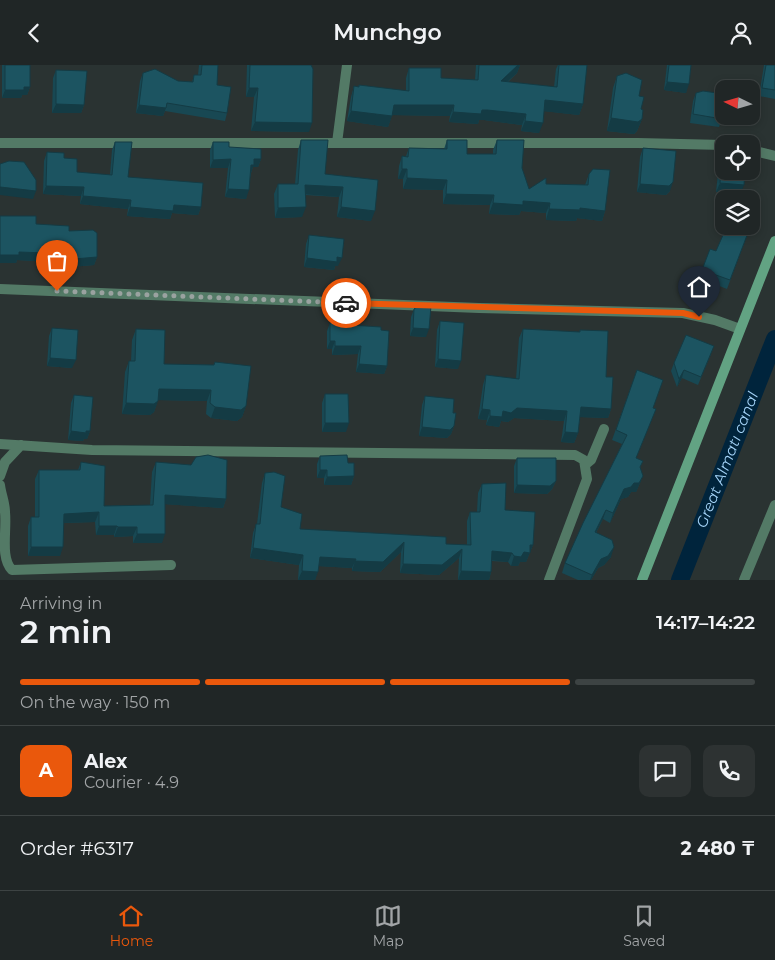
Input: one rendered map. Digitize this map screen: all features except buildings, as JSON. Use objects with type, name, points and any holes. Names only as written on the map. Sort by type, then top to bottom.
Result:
[{"type":"street","points":[[337,143],[347,65]]},
{"type":"street","points":[[0,143],[638,143],[715,145]]},
{"type":"street","points":[[760,152],[775,156]]},
{"type":"street","points":[[642,580],[775,241]]},
{"type":"street","points":[[0,289],[488,309],[683,313],[715,320],[740,329]]},
{"type":"street","points":[[585,465],[598,446],[604,429]]},
{"type":"street","points":[[0,444],[92,450],[566,453],[575,455],[584,460],[587,479],[549,580]]},
{"type":"street","points":[[0,476],[5,461],[21,445]]},
{"type":"street","points":[[0,485],[6,517],[0,556],[4,565],[12,570],[171,565]]},
{"type":"street","points":[[744,580],[775,505]]},
{"type":"waterway","name":"Great Almatı canal","points":[[680,580],[775,339]]},
{"type":"way so far","points":[[57,291],[346,303]]},
{"type":"route","points":[[346,303],[683,313],[699,317]]}]
